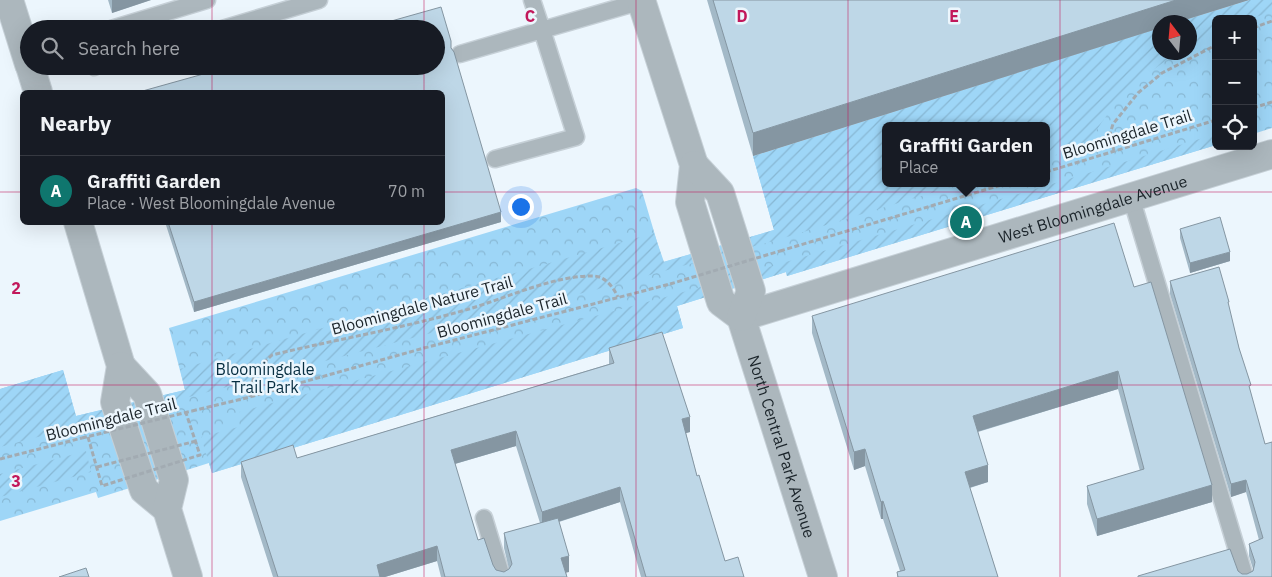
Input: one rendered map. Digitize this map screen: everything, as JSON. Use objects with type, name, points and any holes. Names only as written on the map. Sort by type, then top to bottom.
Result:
[{"type":"street","points":[[9,0],[20,34]]},
{"type":"street","points":[[642,0],[694,164],[720,193],[751,291],[741,316]]},
{"type":"street","points":[[33,75],[37,90]]},
{"type":"street","name":"West Bloomingdale Avenue","points":[[741,316],[1272,154]]},
{"type":"street","points":[[79,225],[121,366],[147,394],[174,480],[166,509],[188,577]]},
{"type":"street","name":"North Central Park Avenue","points":[[741,316],[823,577]]},
{"type":"lane","points":[[140,20],[206,0]]},
{"type":"lane","points":[[252,20],[319,0]]},
{"type":"lane","points":[[495,159],[576,137],[532,0]]},
{"type":"lane","points":[[460,54],[642,0]]},
{"type":"lane","points":[[1131,197],[1245,577]]},
{"type":"lane","points":[[484,518],[502,577]]},
{"type":"path","points":[[1257,27],[1272,21]]},
{"type":"path","points":[[1114,151],[1110,134],[1113,124],[1138,93],[1162,73],[1212,47]]},
{"type":"path","points":[[1257,107],[1272,102]]},
{"type":"path","name":"Bloomingdale Trail","points":[[1050,171],[1212,121]]},
{"type":"path","name":"Bloomingdale Trail","points":[[0,459],[250,397],[670,284],[995,187]]},
{"type":"path","name":"Bloomingdale Nature Trail","points":[[250,397],[252,381],[258,368],[272,355],[394,329],[469,309],[574,277],[596,276],[613,286],[618,297]]},
{"type":"path","points":[[88,437],[102,486],[200,455],[186,412]]},
{"type":"path","points":[[96,467],[196,441]]},
{"type":"green space","points":[[1249,0],[1272,0],[1272,11],[1257,17],[1257,15],[1212,15],[1212,35],[1197,42],[1197,16]]},
{"type":"green space","name":"Bloomingdale Trail Park","points":[[1272,0],[1272,128],[1257,133],[1257,15],[1216,15]]},
{"type":"green space","name":"Bloomingdale Trail Park","points":[[1212,16],[1212,146],[787,276],[786,272],[677,306],[683,328],[212,473],[209,463],[98,498],[96,492],[0,521],[0,389],[63,370],[76,416],[185,390],[169,328],[636,188],[642,191],[663,262],[774,230],[753,156],[882,123],[882,187],[1050,187],[1050,122],[886,122],[1152,54],[1152,60],[1197,60],[1197,20]]},
{"type":"green space","points":[[1152,30],[1152,60],[1167,60],[1139,81],[1118,101],[1091,140],[1056,151],[1057,155],[1050,158],[1050,122],[882,122],[882,187],[951,187],[777,240],[613,285],[0,447],[0,389],[63,370],[76,416],[185,390],[180,369],[654,233],[664,262],[774,230],[753,156]]},
{"type":"green space","points":[[1212,135],[1212,146],[787,276],[786,272],[677,306],[683,328],[212,473],[201,437],[242,426],[239,412],[673,295],[1042,187],[1050,187],[1050,185]]},
{"type":"green space","points":[[86,451],[91,472],[0,497],[0,474]]},
{"type":"building","points":[[713,0],[1176,0],[753,133]]},
{"type":"building","points":[[441,7],[445,20],[395,20]]},
{"type":"building","points":[[445,21],[451,48],[454,52],[501,212],[194,302],[169,225],[445,225],[445,90],[146,90],[200,75],[445,75]]},
{"type":"building","points":[[1220,217],[1230,252],[1190,263],[1180,229]]},
{"type":"building","points":[[1114,223],[1134,287],[1151,282],[1212,485],[1097,519],[1087,486],[1144,469],[1118,371],[973,416],[988,465],[965,472],[998,577],[898,577],[897,572],[905,570],[883,501],[881,502],[865,449],[854,452],[812,316]]},
{"type":"building","points":[[1219,267],[1265,444],[1272,442],[1272,577],[1138,577],[1230,549],[1238,571],[1242,574],[1247,574],[1253,571],[1255,562],[1249,544],[1263,538],[1246,480],[1231,484],[1170,281]]},
{"type":"building","points":[[662,332],[690,417],[682,419],[697,476],[699,475],[725,561],[738,557],[744,577],[646,577],[620,487],[542,512],[516,431],[451,450],[478,540],[484,538],[493,565],[496,570],[504,572],[512,564],[504,533],[558,518],[569,556],[561,558],[567,577],[445,577],[437,546],[377,565],[380,577],[278,577],[241,462],[293,445],[297,458],[614,363],[609,348]]},
{"type":"building","points":[[86,568],[89,577],[59,577]]},
{"type":"place","name":"Graffiti Garden","points":[[966,222]]}]
